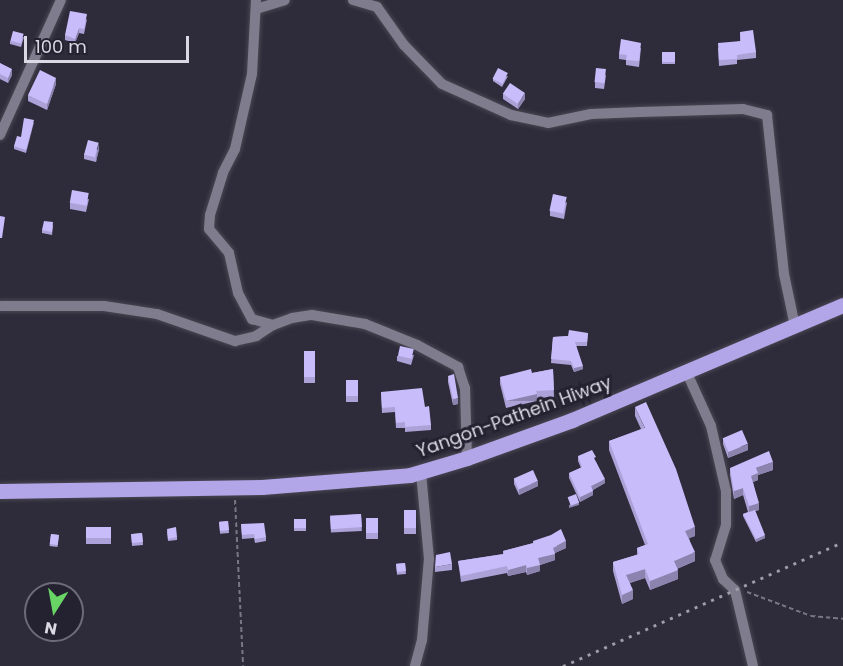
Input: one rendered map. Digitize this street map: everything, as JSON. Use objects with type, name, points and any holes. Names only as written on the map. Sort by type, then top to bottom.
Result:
[{"type":"highway","name":"Yangon-Pathein Hiway","points":[[0,491],[235,488],[421,472],[572,420],[843,305]]},
{"type":"street","points":[[0,135],[61,0]]},
{"type":"street","points":[[273,325],[252,319],[238,293],[229,254],[209,230],[223,173],[235,149],[252,74],[256,4],[285,0]]},
{"type":"street","points":[[353,0],[377,7],[404,45],[442,84],[511,115],[548,123],[591,114],[640,112],[742,109],[767,115],[784,274],[795,326]]},
{"type":"street","points":[[0,306],[105,306],[157,314],[235,341],[256,336],[273,325],[292,318],[312,315],[365,324],[417,345],[458,367],[465,388],[467,458]]},
{"type":"street","points":[[687,373],[711,426],[726,491],[726,525],[715,560],[723,579],[736,594],[753,666]]},
{"type":"street","points":[[415,666],[422,640],[429,559],[421,472]]},
{"type":"path","points":[[235,488],[243,666]]},
{"type":"path","points":[[736,594],[744,592],[811,616],[843,618]]},
{"type":"building","points":[[70,11],[87,14],[84,29],[79,28],[75,39],[65,35]]},
{"type":"building","points":[[753,30],[756,52],[737,55],[737,59],[719,60],[718,43],[741,41],[740,32]]},
{"type":"building","points":[[13,31],[24,34],[21,44],[10,41]]},
{"type":"building","points":[[621,39],[641,43],[639,61],[626,60],[627,55],[619,54]]},
{"type":"building","points":[[662,52],[675,52],[675,62],[662,62]]},
{"type":"building","points":[[0,63],[12,69],[8,78],[0,74]]},
{"type":"building","points":[[498,68],[508,73],[502,84],[493,79]]},
{"type":"building","points":[[596,68],[606,69],[604,83],[595,82]]},
{"type":"building","points":[[40,70],[56,78],[47,104],[28,95]]},
{"type":"building","points":[[510,83],[525,93],[518,104],[503,94]]},
{"type":"building","points":[[24,118],[34,120],[26,150],[14,146],[17,136],[21,137]]},
{"type":"building","points":[[88,140],[99,143],[95,157],[84,154]]},
{"type":"building","points":[[72,190],[89,193],[86,206],[70,203]]},
{"type":"building","points":[[553,194],[567,197],[563,214],[549,211]]},
{"type":"building","points":[[0,216],[5,217],[2,238],[0,238]]},
{"type":"building","points":[[44,221],[53,222],[52,232],[42,230]]},
{"type":"building","points":[[569,330],[588,333],[587,342],[575,342],[583,366],[574,368],[571,361],[551,359],[553,337],[568,336]]},
{"type":"building","points":[[400,346],[414,349],[412,359],[398,356]]},
{"type":"building","points":[[304,351],[315,351],[315,377],[304,377]]},
{"type":"building","points":[[531,369],[532,373],[553,369],[554,390],[536,391],[537,394],[506,401],[500,377]]},
{"type":"building","points":[[454,374],[458,398],[453,399],[448,376]]},
{"type":"building","points":[[346,380],[358,380],[358,396],[346,396]]},
{"type":"building","points":[[422,388],[425,407],[429,406],[431,425],[405,427],[405,422],[396,423],[395,407],[382,408],[381,392]]},
{"type":"building","points":[[646,402],[676,469],[695,527],[685,531],[695,552],[674,561],[678,570],[650,581],[645,569],[626,575],[633,590],[622,595],[613,562],[639,554],[637,548],[648,544],[609,441],[645,428],[635,407]]},
{"type":"building","points":[[742,430],[748,444],[729,452],[723,438]]},
{"type":"building","points":[[592,450],[605,479],[591,486],[593,491],[580,497],[569,473],[582,467],[578,456]]},
{"type":"building","points":[[769,451],[773,462],[756,468],[758,473],[751,476],[759,503],[749,506],[743,488],[734,491],[730,468]]},
{"type":"building","points":[[533,470],[538,481],[519,490],[514,479]]},
{"type":"building","points":[[576,494],[579,502],[571,506],[568,497]]},
{"type":"building","points":[[404,510],[416,510],[416,528],[404,528]]},
{"type":"building","points":[[755,510],[765,535],[756,539],[743,514]]},
{"type":"building","points":[[361,514],[362,527],[331,529],[330,516]]},
{"type":"building","points":[[366,518],[378,518],[378,533],[366,533]]},
{"type":"building","points":[[294,519],[306,519],[306,528],[294,528]]},
{"type":"building","points":[[228,521],[229,530],[220,531],[219,522]]},
{"type":"building","points":[[264,523],[266,537],[255,539],[254,534],[242,535],[241,524]]},
{"type":"building","points":[[86,527],[111,527],[111,538],[86,538]]},
{"type":"building","points":[[176,527],[177,537],[168,539],[167,529]]},
{"type":"building","points":[[561,529],[566,541],[553,548],[555,554],[538,558],[540,565],[527,568],[526,565],[508,570],[507,566],[461,576],[458,561],[504,554],[503,551],[534,543],[533,541]]},
{"type":"building","points":[[142,533],[143,542],[132,543],[131,534]]},
{"type":"building","points":[[51,534],[59,535],[58,545],[50,544]]},
{"type":"building","points":[[450,552],[452,564],[435,567],[436,555]]},
{"type":"building","points":[[405,563],[406,571],[397,572],[396,564]]},
{"type":"railway","points":[[563,666],[843,542]]}]
